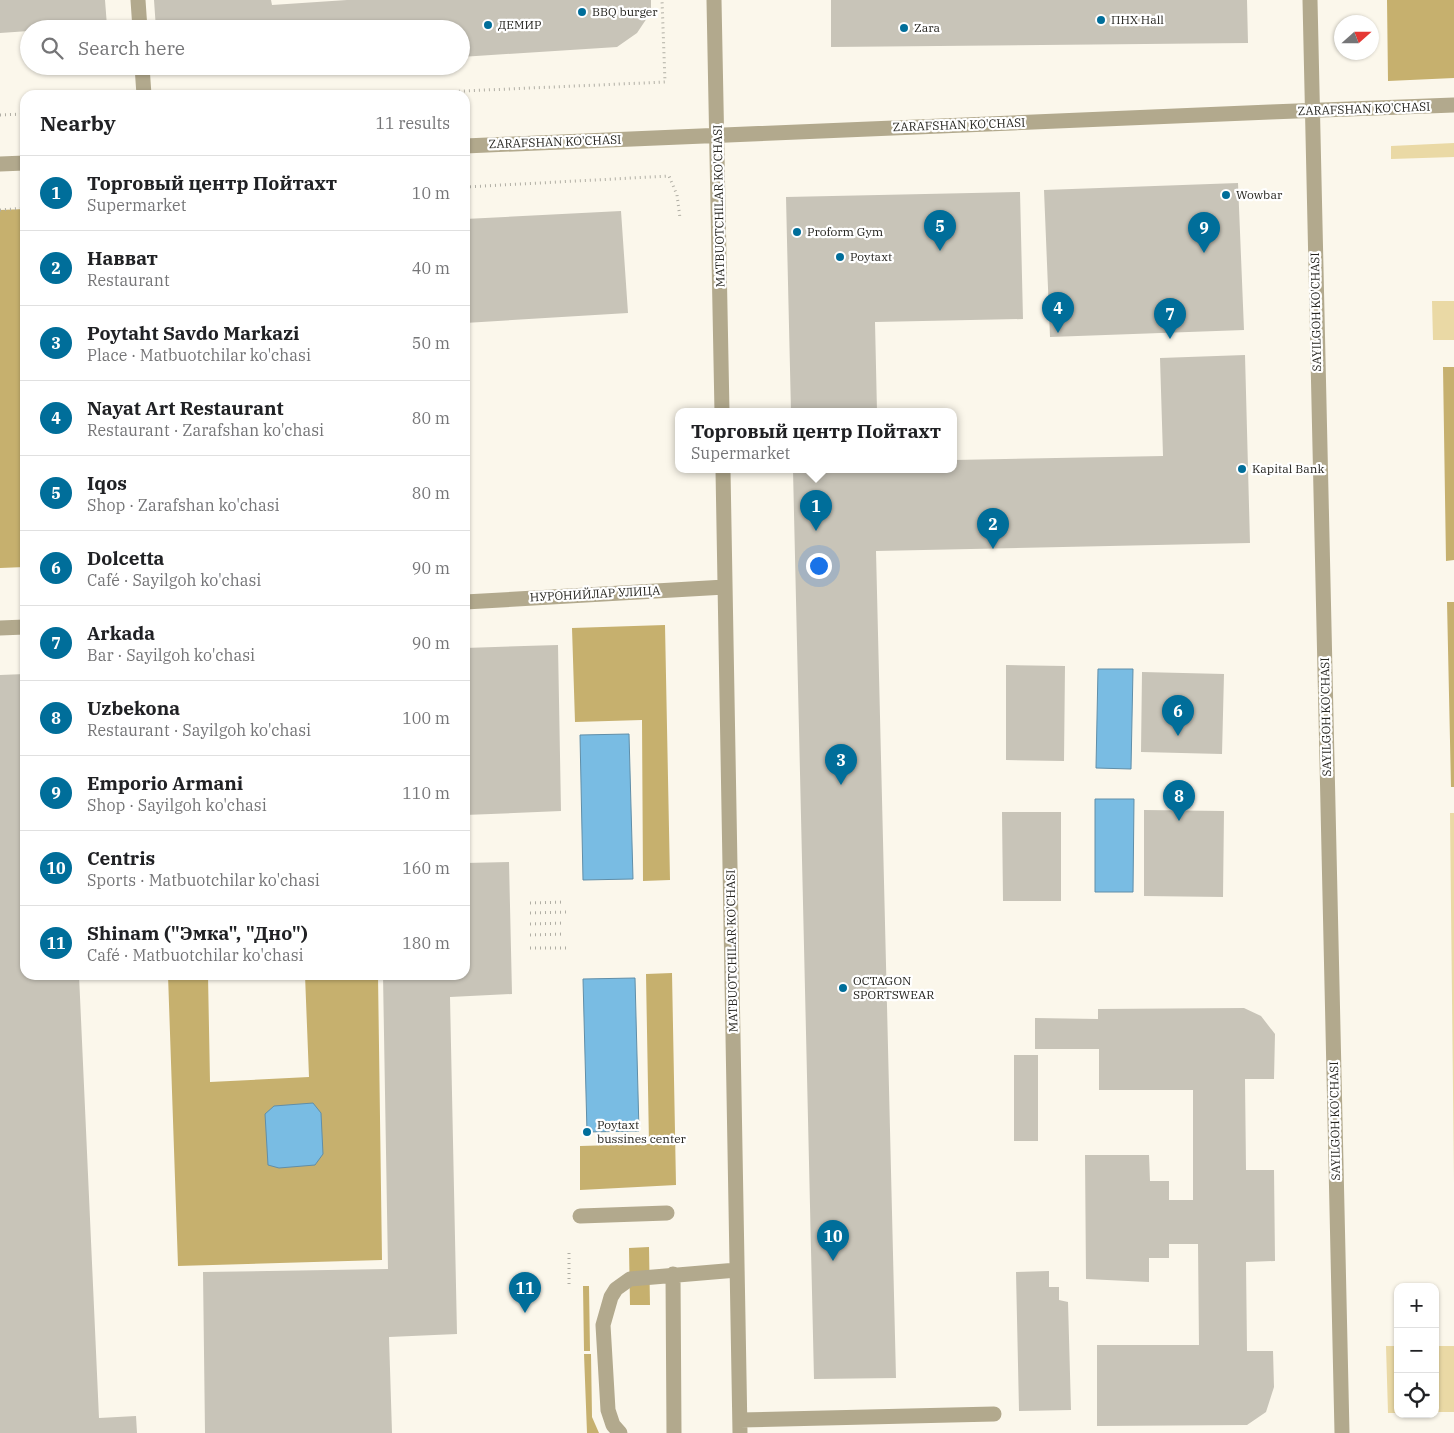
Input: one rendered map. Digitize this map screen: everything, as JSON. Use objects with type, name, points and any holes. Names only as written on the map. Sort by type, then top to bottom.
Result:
[{"type":"street","points":[[138,0],[139,20]]},
{"type":"street","name":"MATBUOTCHILAR KO'CHASI","points":[[714,0],[722,408]]},
{"type":"street","name":"SAYILGOH KO'CHASI","points":[[1310,0],[1342,1433]]},
{"type":"street","points":[[143,75],[144,90]]},
{"type":"street","name":"ZARAFSHAN KO'CHASI","points":[[470,146],[1454,105]]},
{"type":"street","points":[[0,164],[20,164]]},
{"type":"street","name":"MATBUOTCHILAR KO'CHASI","points":[[723,473],[740,1427]]},
{"type":"street","name":"НУРОНИЙЛАР УЛИЦА","points":[[470,602],[725,587]]},
{"type":"street","points":[[0,628],[20,627]]},
{"type":"street","points":[[580,1216],[667,1213]]},
{"type":"street","points":[[620,1433],[610,1418],[606,1394],[603,1325],[616,1289],[630,1279],[737,1270]]},
{"type":"street","points":[[673,1274],[674,1433]]},
{"type":"street","points":[[740,1427],[994,1414]]},
{"type":"path","points":[[470,91],[665,82],[662,0]]},
{"type":"path","points":[[0,115],[20,114]]},
{"type":"path","points":[[470,187],[669,176],[677,195],[680,218]]},
{"type":"path","points":[[0,210],[20,208]]},
{"type":"path","points":[[530,903],[565,902]]},
{"type":"path","points":[[530,913],[566,912]]},
{"type":"path","points":[[530,924],[565,924]]},
{"type":"path","points":[[530,935],[565,934]]},
{"type":"path","points":[[530,948],[566,948]]},
{"type":"path","points":[[569,1250],[569,1284]]},
{"type":"shaded area","points":[[1387,0],[1454,0],[1454,78],[1388,81]]},
{"type":"shaded area","points":[[1454,143],[1454,157],[1391,159],[1391,146]]},
{"type":"shaded area","points":[[20,209],[20,567],[0,568],[0,210]]},
{"type":"shaded area","points":[[1432,301],[1454,301],[1454,340],[1433,340]]},
{"type":"shaded area","points":[[1443,367],[1454,367],[1454,560],[1446,561]]},
{"type":"shaded area","points":[[1447,602],[1454,602],[1454,787],[1451,787]]},
{"type":"shaded area","points":[[665,625],[670,880],[643,881],[642,720],[575,722],[572,628]]},
{"type":"shaded area","points":[[1450,813],[1454,813],[1454,1184]]},
{"type":"shaded area","points":[[672,973],[676,1185],[580,1190],[580,1146],[649,1144],[646,974]]},
{"type":"shaded area","points":[[168,980],[208,980],[210,1082],[309,1077],[305,980],[378,980],[382,1260],[178,1266]]},
{"type":"shaded area","points":[[649,1247],[650,1305],[630,1305],[629,1248]]},
{"type":"shaded area","points":[[583,1286],[589,1286],[590,1351],[584,1351]]},
{"type":"shaded area","points":[[1386,1346],[1394,1346],[1394,1413],[1388,1413]]},
{"type":"shaded area","points":[[1439,1346],[1454,1346],[1454,1412],[1439,1412]]},
{"type":"shaded area","points":[[584,1354],[591,1354],[592,1417],[599,1433],[587,1433]]},
{"type":"water","points":[[1098,669],[1133,669],[1131,769],[1096,768]]},
{"type":"water","points":[[629,734],[633,879],[583,880],[580,735]]},
{"type":"water","points":[[1095,799],[1134,799],[1133,892],[1095,892]]},
{"type":"water","points":[[635,978],[639,1131],[587,1132],[583,979]]},
{"type":"water","points":[[313,1103],[321,1113],[323,1154],[315,1165],[279,1168],[268,1165],[265,1114],[274,1106]]},
{"type":"building","points":[[0,0],[105,0],[107,20],[20,20],[20,32],[0,33]]},
{"type":"building","points":[[154,0],[271,0],[272,5],[347,0],[651,0],[651,12],[637,33],[617,47],[470,56],[470,20],[155,20]]},
{"type":"building","points":[[831,0],[1247,0],[1248,43],[831,47]]},
{"type":"building","points":[[1238,183],[1244,330],[1050,337],[1044,190]]},
{"type":"building","points":[[1020,192],[1023,319],[875,322],[877,408],[791,408],[786,197]]},
{"type":"building","points":[[621,211],[628,313],[470,323],[470,219]]},
{"type":"building","points":[[1245,355],[1250,543],[876,551],[896,1378],[814,1379],[793,473],[957,473],[957,460],[1163,456],[1160,358]]},
{"type":"building","points":[[558,645],[561,811],[470,815],[470,648]]},
{"type":"building","points":[[1006,665],[1065,666],[1064,761],[1006,760]]},
{"type":"building","points":[[1142,672],[1224,674],[1222,754],[1141,752]]},
{"type":"building","points":[[20,674],[20,980],[79,980],[99,1418],[136,1416],[137,1433],[0,1433],[0,675]]},
{"type":"building","points":[[1144,810],[1224,811],[1223,897],[1144,896]]},
{"type":"building","points":[[1002,812],[1061,812],[1061,901],[1003,901]]},
{"type":"building","points":[[509,862],[512,994],[450,997],[457,1334],[389,1337],[392,1433],[205,1433],[203,1272],[388,1269],[383,980],[470,980],[470,863]]},
{"type":"building","points":[[1244,1008],[1261,1016],[1275,1034],[1274,1079],[1245,1079],[1246,1170],[1274,1170],[1275,1261],[1246,1262],[1247,1351],[1273,1351],[1274,1387],[1266,1412],[1247,1425],[1097,1426],[1097,1345],[1199,1345],[1198,1244],[1169,1244],[1169,1258],[1149,1258],[1149,1282],[1086,1279],[1085,1155],[1149,1155],[1150,1181],[1169,1181],[1169,1200],[1193,1200],[1193,1090],[1099,1090],[1099,1049],[1035,1049],[1035,1018],[1098,1019],[1098,1009]]},
{"type":"building","points":[[1014,1055],[1038,1055],[1038,1141],[1014,1141]]},
{"type":"building","points":[[1049,1271],[1049,1287],[1059,1287],[1059,1300],[1068,1302],[1071,1410],[1019,1411],[1016,1272]]},
{"type":"place","name":"BBQ burger","points":[[582,12]]},
{"type":"place","name":"ПНХ Hall","points":[[1101,20]]},
{"type":"place","name":"ДЕМИР","points":[[488,25]]},
{"type":"place","name":"Zara","points":[[904,28]]},
{"type":"place","name":"Wowbar","points":[[1226,195]]},
{"type":"place","name":"Proform Gym","points":[[797,232]]},
{"type":"place","name":"Iqos","points":[[940,251]]},
{"type":"place","name":"Emporio Armani","points":[[1204,253]]},
{"type":"place","name":"Poytaxt","points":[[840,257]]},
{"type":"place","name":"Nayat Art Restaurant","points":[[1058,333]]},
{"type":"place","name":"Arkada","points":[[1170,339]]},
{"type":"place","name":"Kapital Bank","points":[[1242,469]]},
{"type":"place","name":"Торговый центр Пойтахт","points":[[816,531]]},
{"type":"place","name":"Навват","points":[[993,549]]},
{"type":"place","name":"Dolcetta","points":[[1178,736]]},
{"type":"place","name":"Poytaht Savdo Markazi","points":[[841,785]]},
{"type":"place","name":"Uzbekona","points":[[1179,821]]},
{"type":"place","name":"OCTAGON SPORTSWEAR","points":[[843,988]]},
{"type":"place","name":"Poytaxt bussines center","points":[[587,1132]]},
{"type":"place","name":"Centris","points":[[833,1261]]},
{"type":"place","name":"Shinam (\"Эмка\", \"Дно\")","points":[[525,1313]]}]
